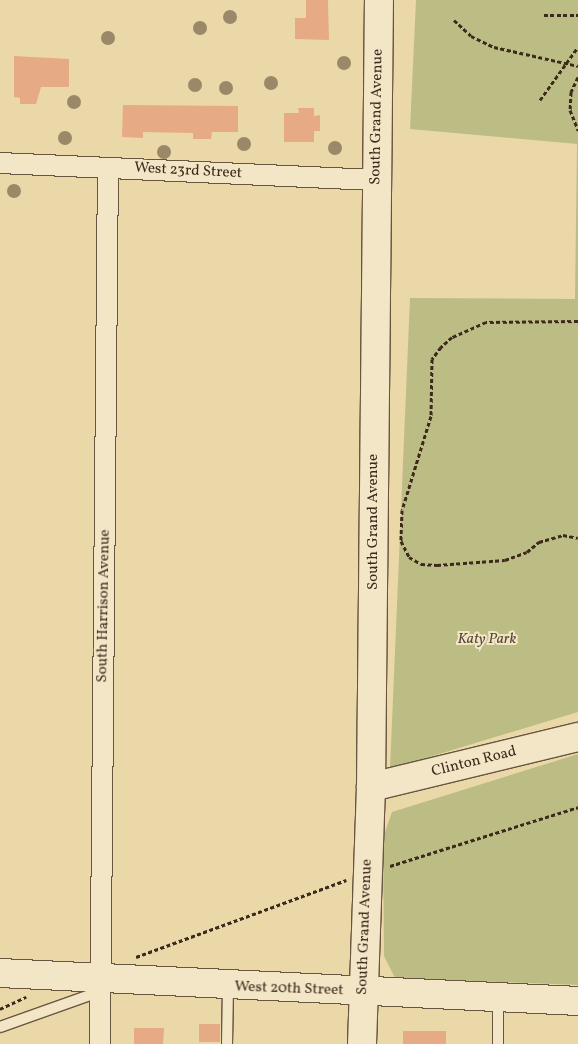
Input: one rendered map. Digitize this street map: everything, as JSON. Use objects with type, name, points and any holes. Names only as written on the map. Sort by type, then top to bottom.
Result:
[{"type":"street","name":"South Grand Avenue","points":[[362,1044],[362,992],[371,787],[378,0]]},
{"type":"street","name":"West 23rd Street","points":[[0,163],[376,180]]},
{"type":"street","name":"South Harrison Avenue","points":[[100,1044],[108,168]]},
{"type":"street","name":"Clinton Road","points":[[371,787],[578,737]]},
{"type":"street","name":"West 20th Street","points":[[0,973],[101,980],[578,1001]]},
{"type":"lane","points":[[0,1027],[101,980]]},
{"type":"lane","points":[[227,1044],[228,986]]},
{"type":"lane","points":[[498,998],[498,1044]]},
{"type":"path","points":[[544,15],[578,15]]},
{"type":"path","points":[[454,20],[471,36],[494,47],[567,61],[578,66]]},
{"type":"path","points":[[540,100],[578,47]]},
{"type":"path","points":[[578,76],[571,92],[570,110],[578,130]]},
{"type":"path","points":[[578,321],[486,322],[452,337],[440,347],[432,359],[431,416],[402,510],[401,542],[409,557],[437,565],[505,560],[547,539],[563,535],[578,538]]},
{"type":"path","points":[[101,980],[367,874],[578,807]]},
{"type":"path","points":[[0,1009],[36,992]]},
{"type":"green space","name":"Katy Park","points":[[416,0],[578,0],[578,712],[390,769],[410,298],[575,299],[577,144],[410,129]]},
{"type":"green space","points":[[578,754],[578,985],[395,978],[384,956],[383,838],[392,812]]},
{"type":"building","points":[[306,0],[328,0],[329,40],[295,39],[295,18],[306,18]]},
{"type":"building","points":[[14,56],[69,59],[69,87],[41,87],[36,104],[20,104],[20,98],[14,97]]},
{"type":"building","points":[[123,105],[238,106],[238,132],[212,132],[211,139],[193,139],[193,133],[143,132],[143,138],[122,137]]},
{"type":"building","points":[[298,108],[314,108],[314,116],[320,115],[320,131],[314,131],[314,142],[284,142],[284,113],[299,113]]},
{"type":"building","points":[[199,1024],[220,1024],[220,1042],[199,1042]]},
{"type":"building","points":[[134,1028],[164,1028],[163,1044],[134,1044]]},
{"type":"building","points":[[403,1031],[446,1031],[446,1044],[403,1044]]}]
